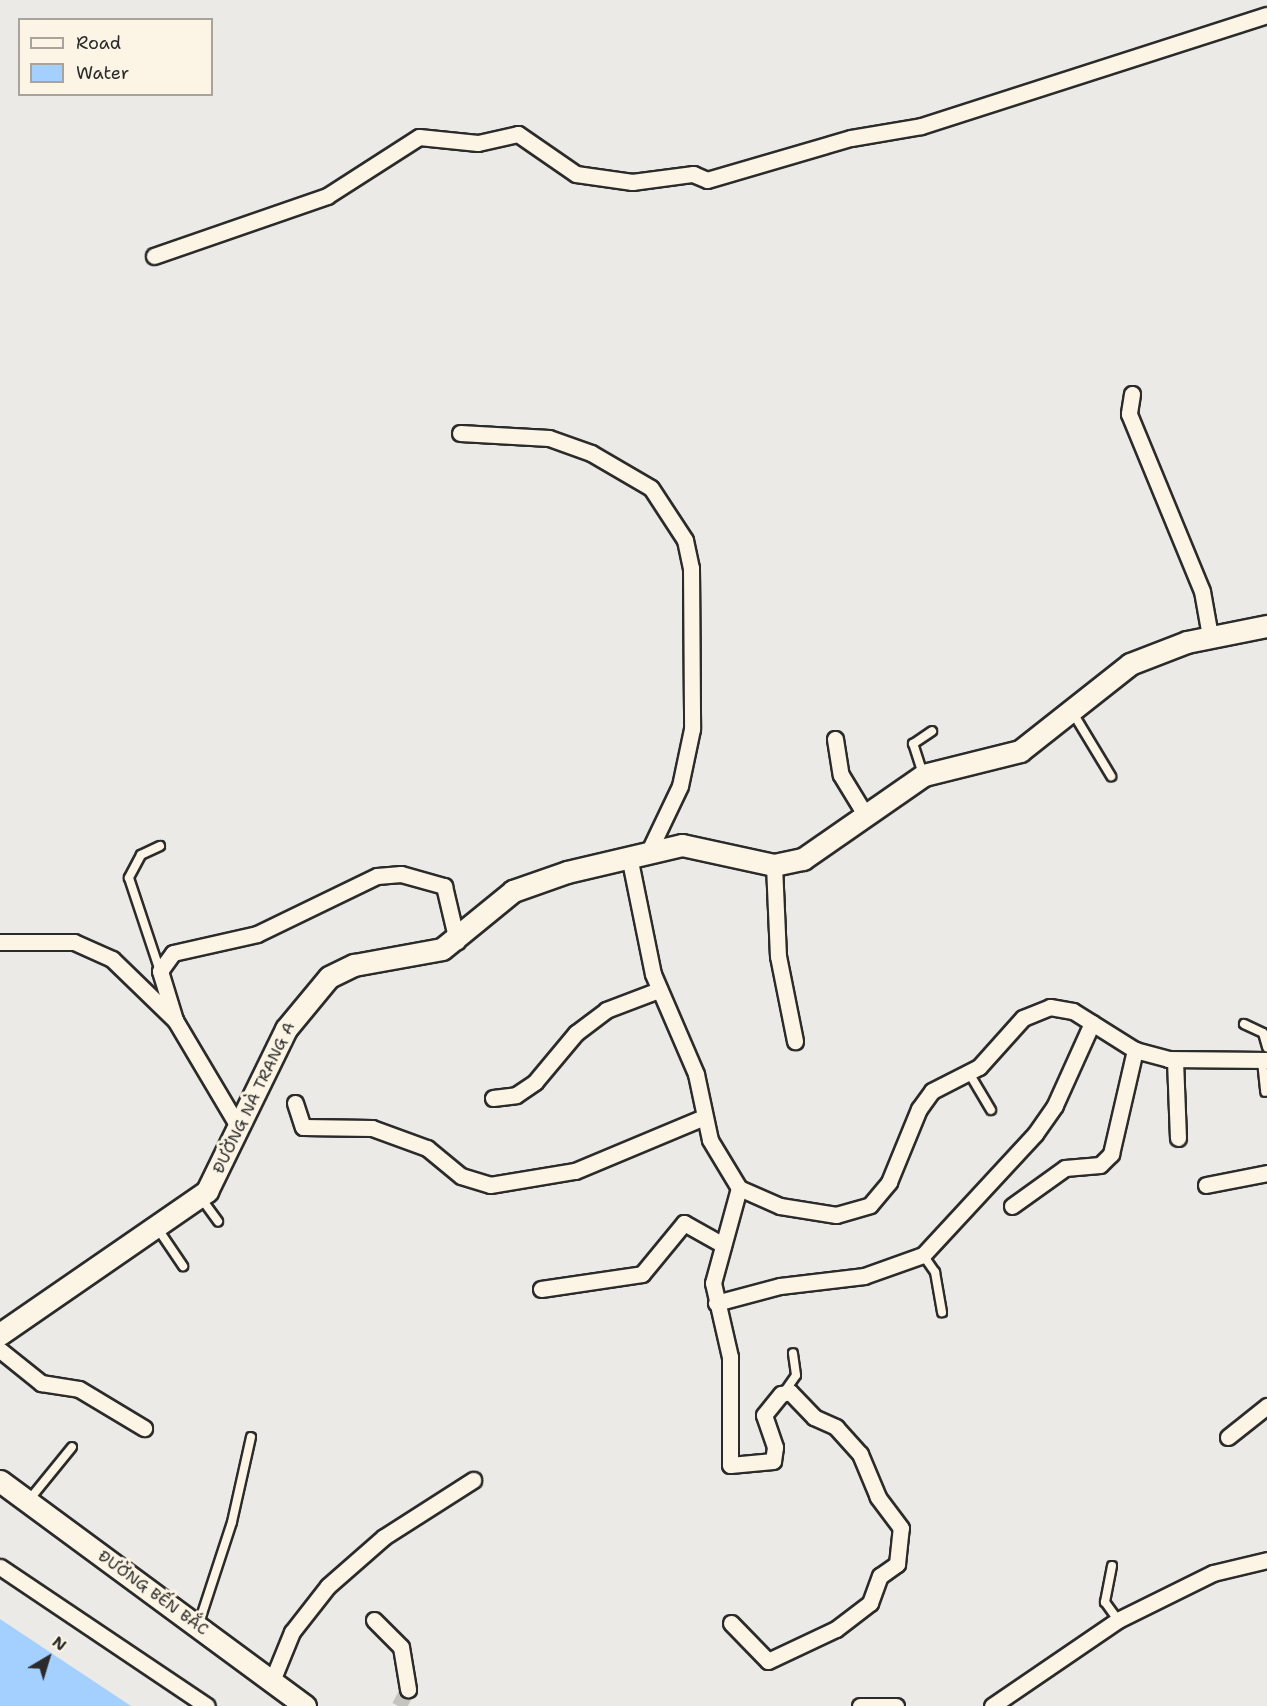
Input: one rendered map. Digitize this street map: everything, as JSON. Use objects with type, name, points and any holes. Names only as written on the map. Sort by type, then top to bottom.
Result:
[{"type":"street","points":[[154,256],[327,196],[419,137],[478,143],[518,134],[546,157],[586,176],[632,182],[693,174],[707,180],[851,138],[921,126],[1267,15]]},
{"type":"street","points":[[1132,394],[1129,414],[1202,591],[1210,636]]},
{"type":"street","points":[[460,433],[549,438],[591,453],[651,488],[685,540],[692,568],[692,729],[680,786],[639,857],[659,990],[688,1053],[710,1140],[739,1188],[780,1206],[836,1215],[870,1205],[889,1182],[919,1109],[932,1091],[969,1073],[1034,1011],[1061,1006],[1135,1050],[1175,1059],[1265,1056]]},
{"type":"street","name":"ĐƯỜNG NÀ TRANG A","points":[[0,1334],[201,1198],[219,1174],[286,1029],[329,977],[457,941],[499,901],[530,882],[682,845],[774,865],[820,851],[924,775],[1020,751],[1130,664],[1210,636],[1267,626]]},
{"type":"street","points":[[835,739],[841,775],[866,816]]},
{"type":"street","points":[[774,865],[776,938],[795,1041]]},
{"type":"street","points":[[239,1128],[175,1020],[160,971],[173,952],[257,934],[389,875],[444,886],[457,941]]},
{"type":"street","points":[[0,942],[44,938],[93,950],[112,959],[175,1020]]},
{"type":"street","points":[[493,1098],[516,1095],[535,1082],[576,1033],[606,1010],[659,990]]},
{"type":"street","points":[[716,1303],[788,1284],[864,1276],[923,1255],[1035,1134],[1055,1104],[1092,1023]]},
{"type":"street","points":[[1012,1206],[1065,1168],[1100,1165],[1111,1154],[1135,1050]]},
{"type":"street","points":[[1175,1059],[1178,1138]]},
{"type":"street","points":[[295,1103],[303,1127],[372,1128],[427,1148],[461,1176],[490,1185],[575,1171],[704,1117]]},
{"type":"street","points":[[1206,1185],[1267,1173]]},
{"type":"street","points":[[731,1623],[768,1661],[851,1618],[877,1594],[880,1576],[900,1557],[902,1527],[878,1497],[860,1454],[836,1427],[814,1417],[785,1391],[764,1415],[776,1447],[773,1461],[730,1465],[730,1357],[712,1283],[739,1188]]},
{"type":"street","points":[[541,1288],[642,1274],[684,1222],[723,1245]]},
{"type":"street","points":[[0,1350],[41,1383],[79,1389],[144,1428]]},
{"type":"street","points":[[1228,1437],[1267,1406]]},
{"type":"street","points":[[272,1681],[292,1632],[328,1586],[384,1537],[473,1480]]},
{"type":"street","name":"ĐƯỜNG BẾN BẮC","points":[[0,1481],[306,1706]]},
{"type":"street","points":[[992,1706],[1118,1620],[1213,1573],[1267,1560]]},
{"type":"street","points":[[0,1567],[207,1706]]},
{"type":"street","points":[[374,1620],[401,1647],[408,1689]]},
{"type":"street","points":[[860,1706],[896,1706]]},
{"type":"lane","points":[[1071,709],[1111,776]]},
{"type":"lane","points":[[924,775],[913,744],[932,730]]},
{"type":"lane","points":[[160,846],[141,855],[129,878],[160,971]]},
{"type":"lane","points":[[1244,1024],[1263,1033],[1265,1092]]},
{"type":"lane","points":[[969,1073],[991,1110]]},
{"type":"lane","points":[[201,1198],[218,1221]]},
{"type":"lane","points":[[158,1229],[183,1266]]},
{"type":"lane","points":[[923,1255],[935,1272],[942,1312]]},
{"type":"lane","points":[[785,1391],[796,1375],[793,1353]]},
{"type":"lane","points":[[198,1626],[232,1522],[251,1437]]},
{"type":"lane","points":[[28,1501],[72,1447]]},
{"type":"lane","points":[[1112,1566],[1106,1602],[1118,1620]]},
{"type":"water","points":[[0,1619],[131,1706],[0,1706]]},
{"type":"tunnel","points":[[399,1706],[408,1689]]}]
